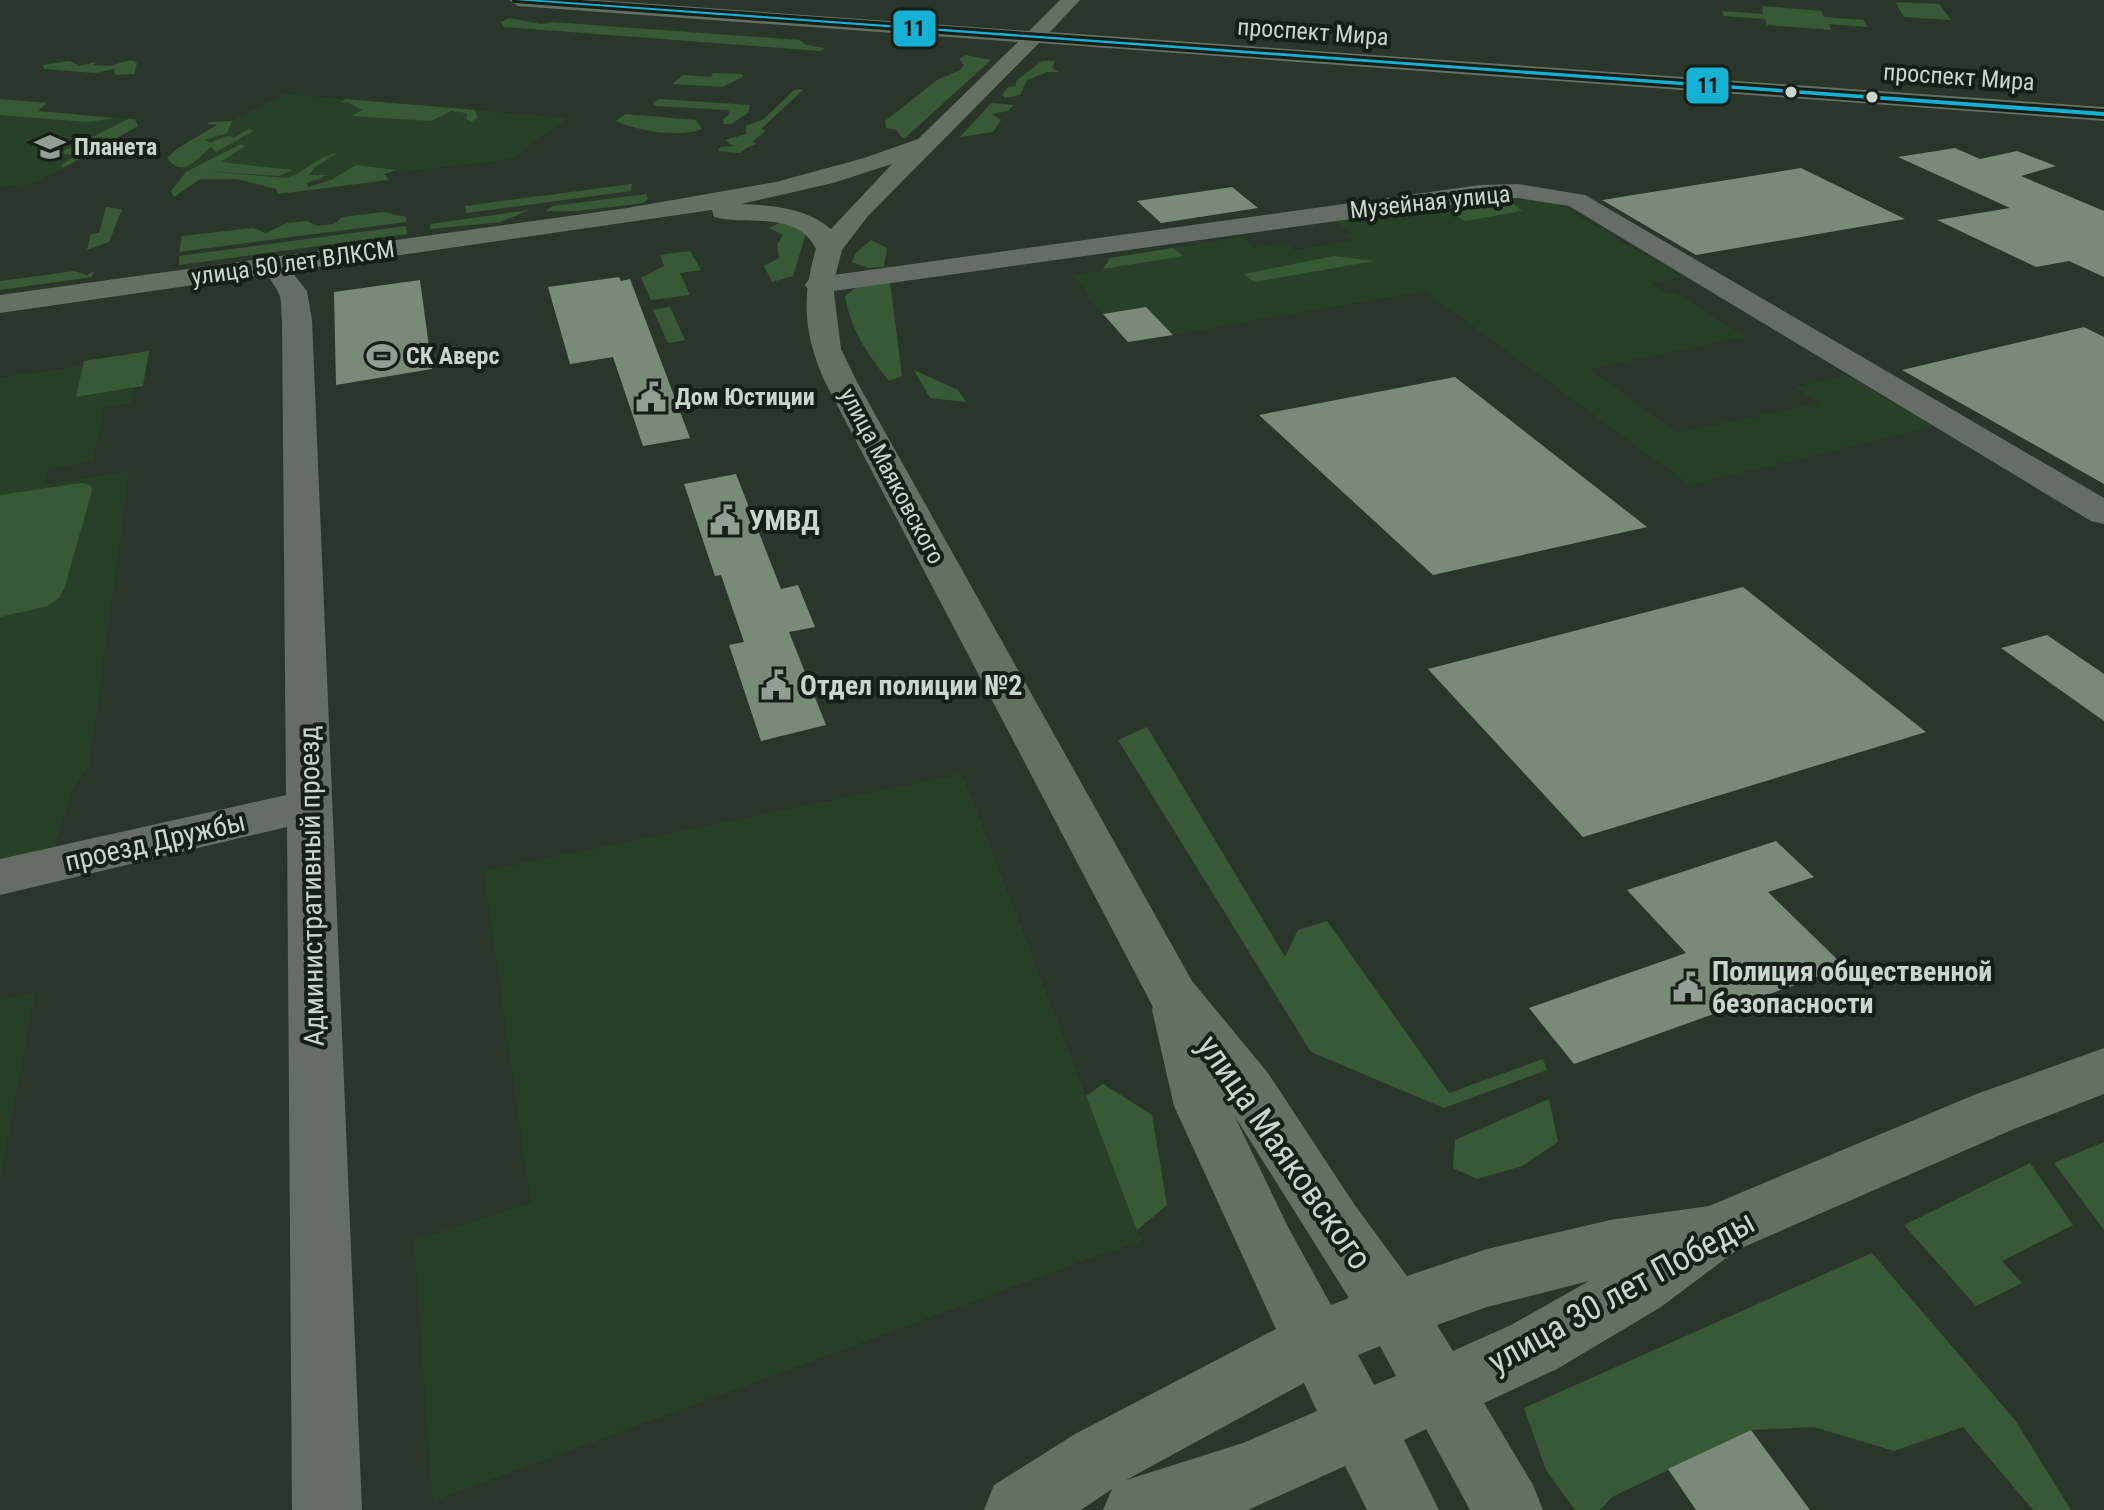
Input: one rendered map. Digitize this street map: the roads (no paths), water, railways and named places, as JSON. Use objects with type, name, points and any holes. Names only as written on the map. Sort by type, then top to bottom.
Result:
[{"type":"main road","name":"проспект Мира","points":[[518,0],[2104,100]]},
{"type":"main road","name":"проспект Мира","points":[[714,0],[1040,31],[2104,114]]},
{"type":"main road","points":[[824,267],[878,193],[1071,0]]},
{"type":"main road","name":"улица 50 лет ВЛКСМ","points":[[0,304],[585,222],[716,200],[877,162],[931,140]]},
{"type":"main road","name":"улица 50 лет ВЛКСМ","points":[[808,180],[863,181],[878,193]]},
{"type":"main road","name":"улица 50 лет ВЛКСМ","points":[[585,222],[715,212],[762,213],[809,225],[826,237],[824,267]]},
{"type":"main road","name":"улица Маяковского","points":[[824,267],[826,349],[841,382],[1174,996],[1248,1089],[1333,1223],[1394,1310],[1508,1510]]},
{"type":"main road","name":"улица Маяковского","points":[[1174,996],[1202,1106],[1267,1247],[1404,1510]]},
{"type":"main road","name":"улица 30 лет Победы","points":[[1138,1510],[1248,1476],[1534,1347],[1639,1286],[1716,1231],[1994,1112],[2104,1071]]},
{"type":"main road","points":[[1019,1510],[1099,1458],[1317,1341],[1394,1310],[1518,1270],[1610,1248],[1716,1231]]},
{"type":"street","name":"Музейная улица","points":[[824,267],[1480,193],[1552,195],[1576,200],[2104,513]]},
{"type":"street","name":"Административный проезд","points":[[281,265],[281,277],[293,291],[297,320],[327,1510]]},
{"type":"street","name":"проезд Дружбы","points":[[0,877],[309,806]]},
{"type":"place","name":"Планета","points":[[50,147]]},
{"type":"place","name":"СК Аверс","points":[[382,356]]},
{"type":"place","name":"Дом Юстиции","points":[[651,397]]},
{"type":"place","name":"УМВД","points":[[725,520]]},
{"type":"place","name":"Отдел полиции №2","points":[[776,685]]},
{"type":"place","name":"Полиция общественной безопасности","points":[[1688,987]]}]
